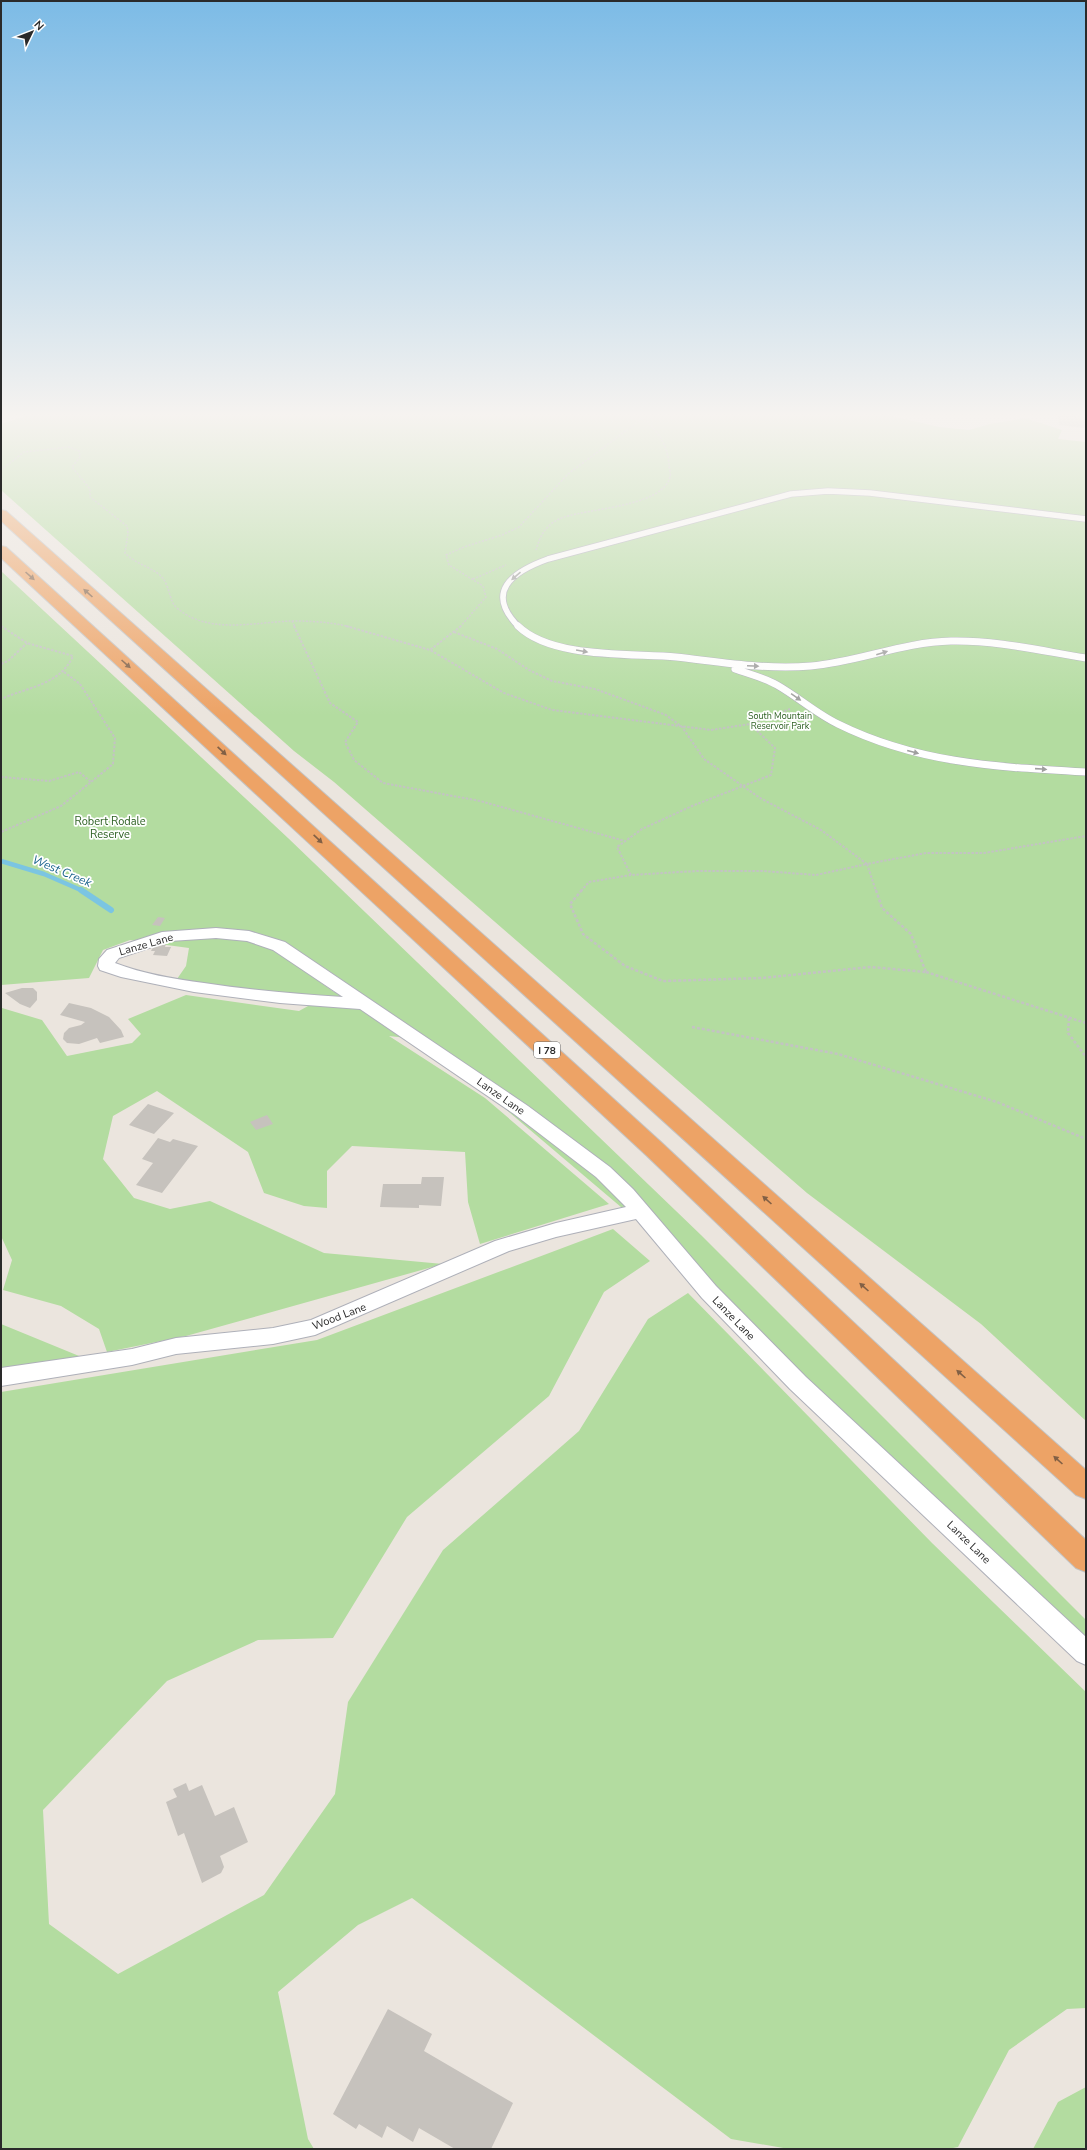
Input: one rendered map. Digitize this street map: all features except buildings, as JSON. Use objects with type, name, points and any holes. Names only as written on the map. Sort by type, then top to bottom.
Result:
[{"type":"highway","points":[[2,515],[1086,1487]]},
{"type":"highway","name":"I 78","points":[[1,550],[654,1149],[1086,1559]]},
{"type":"street","name":"Lanze Lane","points":[[367,1004],[306,1001],[148,980],[106,966],[107,959],[113,954],[168,936],[216,933],[249,936],[278,946],[367,1004],[527,1114],[604,1172],[641,1211],[709,1292],[798,1383],[1086,1653]]},
{"type":"street","name":"Wood Lane","points":[[1,1378],[72,1365],[132,1357],[176,1346],[273,1336],[314,1327],[502,1246],[556,1230],[641,1211]]},
{"type":"lane","points":[[712,515],[548,559],[524,569],[514,577],[503,594],[502,602],[511,620],[533,636],[552,643],[592,653],[655,656],[747,666],[810,666],[840,662],[913,644],[953,641],[1086,658]]},
{"type":"lane","points":[[1062,515],[1086,519]]},
{"type":"lane","points":[[708,662],[752,674],[776,684],[838,724],[864,736],[918,753],[986,766],[1086,772]]},
{"type":"path","points":[[113,515],[127,526],[128,533],[125,553],[132,561],[160,575],[168,585],[175,607],[192,618],[217,624],[247,625],[292,621],[336,623],[430,650],[504,693],[552,710],[711,730],[750,724],[784,712],[804,702]]},
{"type":"path","points":[[430,650],[454,632],[477,611],[486,597],[483,586],[449,565],[446,555],[459,547],[504,534],[520,527],[530,515]]},
{"type":"path","points":[[534,554],[547,527],[562,518],[574,515]]},
{"type":"path","points":[[473,579],[507,565]]},
{"type":"path","points":[[292,621],[330,704],[358,722],[345,742],[354,760],[383,783],[480,801],[625,841]]},
{"type":"path","points":[[1,626],[27,643],[73,656],[71,665],[64,672],[44,683],[1,698]]},
{"type":"path","points":[[454,632],[498,649],[529,670],[552,681],[594,689],[666,715],[682,727],[704,759],[760,798],[821,830],[867,864],[882,908],[911,934],[926,972]]},
{"type":"path","points":[[1,664],[8,661],[27,643]]},
{"type":"path","points":[[1,832],[66,804],[82,793],[91,782],[112,764],[115,738],[80,684],[64,672]]},
{"type":"path","points":[[631,875],[617,847],[625,841],[642,829],[692,806],[771,775],[775,748],[750,724]]},
{"type":"path","points":[[1,777],[49,781],[79,772],[91,782]]},
{"type":"path","points":[[1086,836],[1058,842],[984,853],[926,853],[816,875],[763,871],[697,870],[631,875],[589,882],[570,904],[582,934],[625,966],[663,981],[762,978],[871,967],[926,972],[1086,1023]]},
{"type":"path","points":[[1069,1018],[1068,1033],[1086,1057]]},
{"type":"path","points":[[692,1027],[838,1054],[997,1102],[1086,1140]]},
{"type":"green space","name":"South Mountain Reservoir Park","points":[[29,515],[1086,515],[1086,1421],[981,1324],[807,1193],[334,782],[294,751]]},
{"type":"green space","name":"Robert Rodale Reserve","points":[[1,571],[288,838],[701,1235],[1086,1620],[1086,1639],[736,1312],[668,1230],[628,1213],[489,1095],[407,1038],[389,1036],[485,1098],[609,1204],[480,1244],[468,1202],[465,1152],[352,1146],[327,1171],[327,1208],[304,1206],[264,1193],[248,1152],[157,1091],[113,1116],[103,1159],[134,1198],[170,1209],[210,1201],[324,1253],[443,1264],[186,1336],[107,1352],[99,1329],[61,1306],[3,1290],[12,1260],[1,1236],[1,1005],[2,1008],[42,1020],[67,1056],[132,1043],[141,1034],[128,1019],[186,995],[299,1011],[328,995],[318,999],[283,996],[177,979],[186,966],[189,948],[130,940],[103,950],[89,978],[1,985]],"holes":[[[293,963],[323,967],[348,984],[334,992]]]},
{"type":"green space","points":[[613,1229],[650,1261],[604,1292],[549,1396],[407,1517],[333,1638],[258,1640],[167,1681],[43,1810],[49,1924],[118,1974],[264,1895],[335,1794],[348,1702],[443,1550],[579,1431],[648,1319],[688,1293],[932,1543],[1086,1692],[1086,2008],[1067,2009],[1009,2050],[958,2147],[948,2149],[789,2149],[731,2139],[412,1898],[358,1925],[278,1992],[308,2139],[314,2149],[1,2149],[1,1392],[317,1340]]},
{"type":"green space","points":[[1,1324],[84,1358],[1,1371]]},
{"type":"green space","points":[[1086,2087],[1086,2149],[1033,2149],[1058,2102]]},
{"type":"waterway","name":"West Creek","points":[[1,861],[44,874],[82,890]]},
{"type":"waterway","name":"West Creek","points":[[82,890],[111,910]]}]
